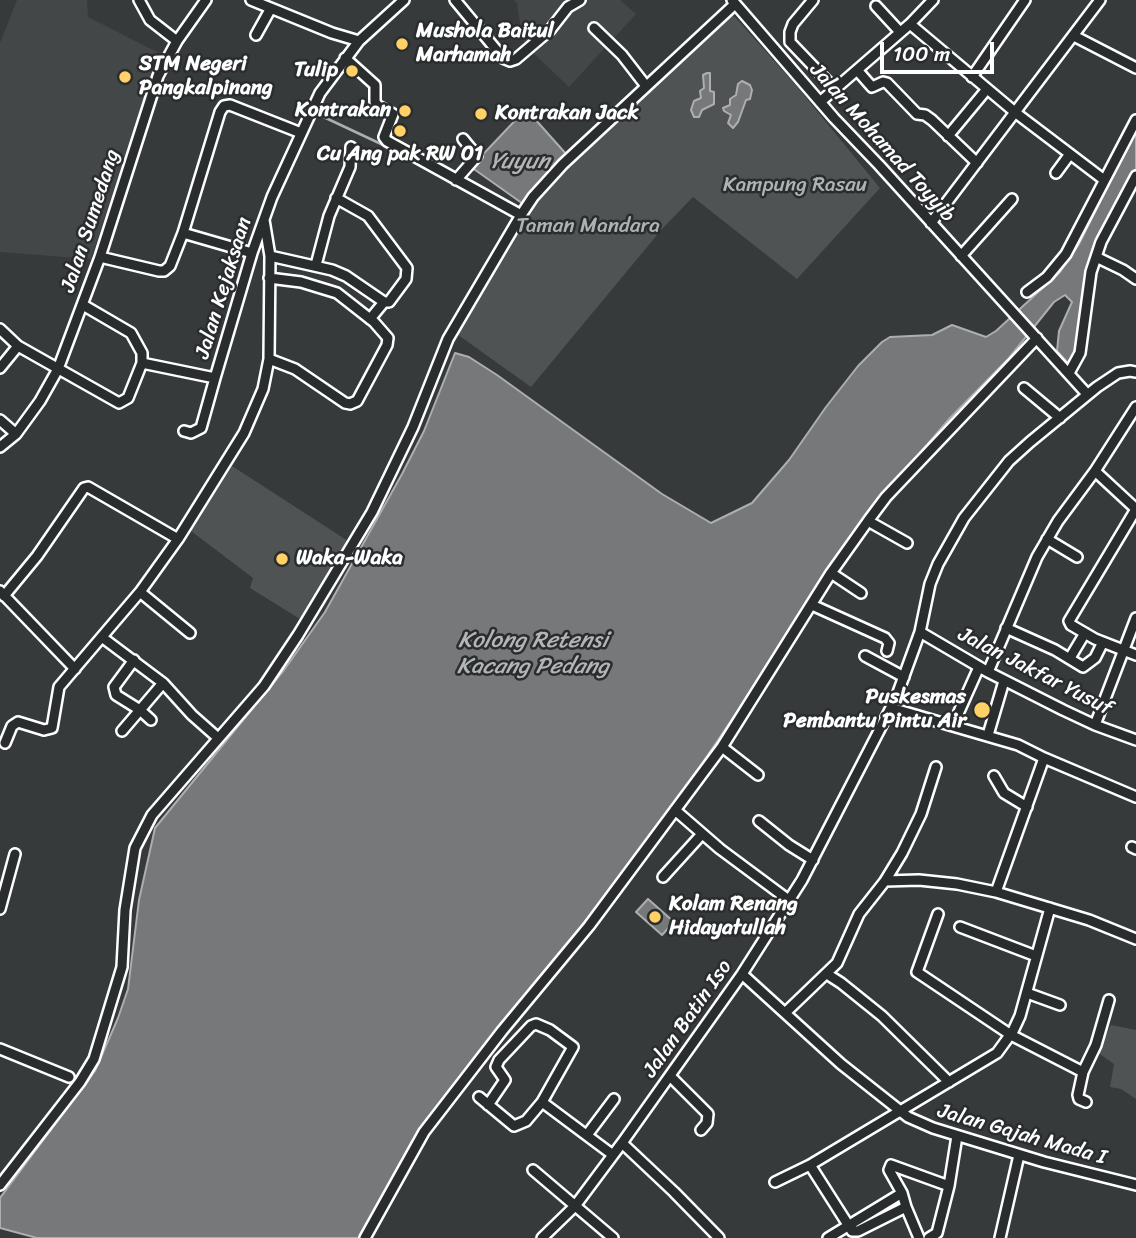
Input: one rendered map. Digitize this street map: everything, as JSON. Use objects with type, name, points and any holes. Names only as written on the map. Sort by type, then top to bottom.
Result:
[{"type":"street","points":[[139,0],[150,20],[177,41]]},
{"type":"street","points":[[251,0],[332,33],[359,41],[404,0]]},
{"type":"street","points":[[455,0],[503,58],[510,61],[550,30],[568,7],[580,0]]},
{"type":"street","points":[[813,0],[802,11],[789,32],[790,42],[835,89]]},
{"type":"street","points":[[972,76],[1025,0]]},
{"type":"street","points":[[932,223],[1100,0]]},
{"type":"street","name":"Jalan Sumedang","points":[[0,447],[16,434],[40,401],[58,369],[100,257],[153,89],[177,41],[204,1]]},
{"type":"street","points":[[820,102],[910,24],[930,1]]},
{"type":"street","points":[[0,1185],[80,1082],[94,1059],[121,967],[125,911],[135,848],[152,815],[264,686],[350,550],[372,512],[413,426],[448,339],[521,215],[533,197],[563,164],[734,2]]},
{"type":"street","name":"Jalan Mohamad Toyyib","points":[[734,2],[820,102],[1035,335]]},
{"type":"street","points":[[876,6],[900,32]]},
{"type":"street","points":[[256,35],[271,8]]},
{"type":"street","points":[[910,24],[1016,113],[1103,179]]},
{"type":"street","points":[[593,28],[622,55],[646,86]]},
{"type":"street","points":[[1074,36],[1136,68]]},
{"type":"street","name":"Jalan Kejaksaan","points":[[142,362],[215,378],[264,220],[301,133],[320,93],[359,41]]},
{"type":"street","points":[[345,58],[375,85],[375,102],[378,106],[393,114],[384,137],[387,141],[521,215]]},
{"type":"street","points":[[858,70],[872,88],[883,82],[887,83],[917,114],[926,116],[977,163]]},
{"type":"street","points":[[948,135],[987,89]]},
{"type":"street","points":[[100,257],[159,271],[170,266],[224,106],[230,105],[301,133]]},
{"type":"street","points":[[1027,292],[1051,272],[1066,254],[1136,120]]},
{"type":"street","points":[[456,180],[477,156],[463,139]]},
{"type":"street","points":[[316,265],[322,236],[350,167],[351,147]]},
{"type":"street","points":[[1056,173],[1070,154]]},
{"type":"street","points":[[1069,373],[1080,352],[1096,257],[1107,228],[1133,187],[1136,176]]},
{"type":"street","points":[[336,198],[368,216],[407,268],[406,279],[389,302],[384,303],[370,319]]},
{"type":"street","points":[[961,256],[1012,199]]},
{"type":"street","points":[[5,743],[12,726],[18,722],[44,730],[52,728],[58,690],[140,592],[178,539],[244,433],[263,389],[268,359],[270,256],[264,220]]},
{"type":"street","points":[[183,233],[253,253]]},
{"type":"street","points":[[270,256],[316,265],[346,276],[384,303]]},
{"type":"street","points":[[1096,257],[1136,279]]},
{"type":"street","points":[[268,359],[295,369],[345,403],[351,404],[357,401],[387,345],[388,338],[370,319],[337,293],[310,284],[270,278]]},
{"type":"street","points":[[0,329],[18,346],[119,403],[128,398],[142,362],[142,353],[131,333],[83,305]]},
{"type":"street","points":[[365,1238],[424,1132],[502,1031],[589,926],[722,747],[831,573],[894,488],[1035,335],[1087,394]]},
{"type":"street","points":[[0,368],[18,346]]},
{"type":"street","name":"Jalan Batin Iso","points":[[542,1238],[575,1206],[622,1143],[742,974],[790,901],[891,708],[920,632],[925,603],[938,564],[964,518],[1009,461],[1087,394],[1118,373],[1130,370],[1136,372]]},
{"type":"street","points":[[184,431],[191,433],[201,429],[215,378]]},
{"type":"street","points":[[1024,388],[1060,418]]},
{"type":"street","points":[[953,725],[1006,628],[1024,583],[1047,539],[1136,407]]},
{"type":"street","points":[[0,420],[16,434]]},
{"type":"street","points":[[1095,471],[1136,509],[1069,619],[1070,625],[1136,655]]},
{"type":"street","points":[[75,669],[2,593],[37,556],[84,488],[178,539]]},
{"type":"street","points":[[868,521],[906,543]]},
{"type":"street","points":[[1047,539],[1077,557]]},
{"type":"street","points":[[831,573],[861,593]]},
{"type":"street","points":[[140,592],[190,633]]},
{"type":"street","points":[[812,605],[885,638],[889,643],[887,651]]},
{"type":"street","points":[[1096,725],[1136,618]]},
{"type":"street","points":[[1006,628],[1086,667],[1095,658],[1103,642]]},
{"type":"street","name":"Jalan Jakfar Yusuf","points":[[920,632],[1004,681],[1096,725],[1136,740]]},
{"type":"street","points":[[1070,659],[1085,633]]},
{"type":"street","points":[[103,638],[163,683],[192,715],[218,738]]},
{"type":"street","points":[[864,656],[904,677]]},
{"type":"street","points":[[134,660],[113,691],[151,720]]},
{"type":"street","points":[[988,735],[1004,681]]},
{"type":"street","points":[[122,731],[163,683]]},
{"type":"street","points":[[891,708],[1018,744],[1044,758],[1136,797]]},
{"type":"street","points":[[722,747],[758,775]]},
{"type":"street","points":[[996,892],[1044,758]]},
{"type":"street","points":[[786,1012],[837,963],[859,914],[885,881],[902,853],[921,814],[936,767]]},
{"type":"street","points":[[994,776],[1004,793],[1027,807]]},
{"type":"street","points":[[675,810],[790,901]]},
{"type":"street","points":[[759,821],[813,860]]},
{"type":"street","points":[[663,877],[702,834]]},
{"type":"street","points":[[0,909],[15,854]]},
{"type":"street","points":[[885,881],[919,880],[996,892],[1089,920],[1136,939]]},
{"type":"street","points":[[775,1182],[810,1165],[990,1058],[1011,1035],[1020,1016],[1050,908]]},
{"type":"street","points":[[938,914],[917,972],[1011,1035],[1083,1072]]},
{"type":"street","points":[[960,927],[1036,956]]},
{"type":"street","name":"Jalan Gajah Mada I","points":[[742,974],[841,1064],[900,1111],[933,1128],[957,1136],[1136,1185]]},
{"type":"street","points":[[827,974],[841,982],[882,1016],[949,1082]]},
{"type":"street","points":[[1027,993],[1060,1005]]},
{"type":"street","points":[[1086,1102],[1078,1098],[1083,1072],[1096,1045],[1109,1000]]},
{"type":"street","points":[[479,1097],[488,1105],[514,1126],[526,1121],[542,1102],[573,1047],[550,1030],[533,1024],[496,1065],[505,1080],[488,1105]]},
{"type":"street","points":[[0,1049],[69,1077]]},
{"type":"street","points":[[670,1076],[708,1114],[707,1123],[701,1130]]},
{"type":"street","points":[[587,1135],[614,1100]]},
{"type":"street","points":[[542,1102],[613,1155]]},
{"type":"street","points":[[929,1238],[937,1233],[949,1186],[957,1136]]},
{"type":"street","points":[[622,1143],[719,1238]]},
{"type":"street","points":[[1000,1238],[1019,1155]]},
{"type":"street","points":[[810,1165],[852,1231],[858,1231],[905,1207]]},
{"type":"street","points":[[919,1238],[905,1207],[902,1193],[889,1170],[890,1165],[949,1186]]},
{"type":"street","points":[[534,1170],[613,1238]]},
{"type":"street","points":[[828,1238],[902,1193]]},
{"type":"shaded area","points":[[17,0],[87,0],[88,17],[159,53],[91,259],[0,252],[0,43]]},
{"type":"shaded area","points":[[514,0],[620,0],[636,14],[569,87],[527,47],[522,37],[517,3]]},
{"type":"green space","name":"Taman Mandara","points":[[729,15],[735,17],[794,83],[880,188],[797,279],[693,197],[662,229],[531,387],[461,337],[458,334],[459,329],[519,224],[559,172]]},
{"type":"green space","name":"Waka-Waka","points":[[232,466],[348,541],[300,619],[250,588],[253,578],[191,531]]},
{"type":"green space","points":[[1111,1025],[1136,1030],[1136,1099],[1121,1089],[1110,1087],[1114,1064],[1097,1052]]},
{"type":"water","points":[[710,73],[710,91],[714,92],[714,104],[702,110],[699,117],[694,117],[691,110],[694,101],[701,98],[700,91],[704,88],[703,75]]},
{"type":"water","points":[[742,81],[750,85],[752,90],[750,99],[746,100],[733,128],[728,123],[731,115],[723,108],[730,105],[730,99],[736,95],[738,84]]},
{"type":"water","name":"Yuyun","points":[[526,109],[567,155],[526,206],[471,167]]},
{"type":"water","name":"Kolong Retensi Kacang Pedang","points":[[1136,130],[1136,172],[1099,240],[1076,355],[1070,365],[1057,351],[1059,331],[1072,302],[1065,295],[1054,302],[1009,358],[950,418],[884,495],[657,830],[413,1140],[359,1238],[37,1238],[0,1228],[0,1198],[95,1071],[118,1018],[128,989],[139,900],[155,828],[284,670],[325,612],[424,431],[455,353],[469,357],[497,375],[662,494],[711,523],[752,503],[789,460],[858,366],[882,342],[890,337],[932,335],[952,325],[986,337],[1060,272],[1079,244]]},
{"type":"water","name":"Kolam Renang Hidayatullah","points":[[648,899],[674,922],[662,935],[636,912]]},
{"type":"waterway","points":[[313,112],[396,151]]},
{"type":"place","name":"Mushola Baitul Marhamah","points":[[402,44]]},
{"type":"place","name":"Tulip","points":[[352,71]]},
{"type":"place","name":"STM Negeri Pangkalpinang","points":[[125,77]]},
{"type":"place","name":"Kontrakan","points":[[405,111]]},
{"type":"place","name":"Kontrakan Jack","points":[[481,114]]},
{"type":"place","name":"Cu Ang pak RW 01","points":[[400,131]]},
{"type":"place","name":"Waka-Waka","points":[[282,559]]},
{"type":"place","name":"Puskesmas Pembantu Pintu Air","points":[[982,710]]},
{"type":"place","name":"Kolam Renang Hidayatullah","points":[[655,917]]},
{"type":"park label","name":"Kampung Rasau","points":[[795,186]]}]
